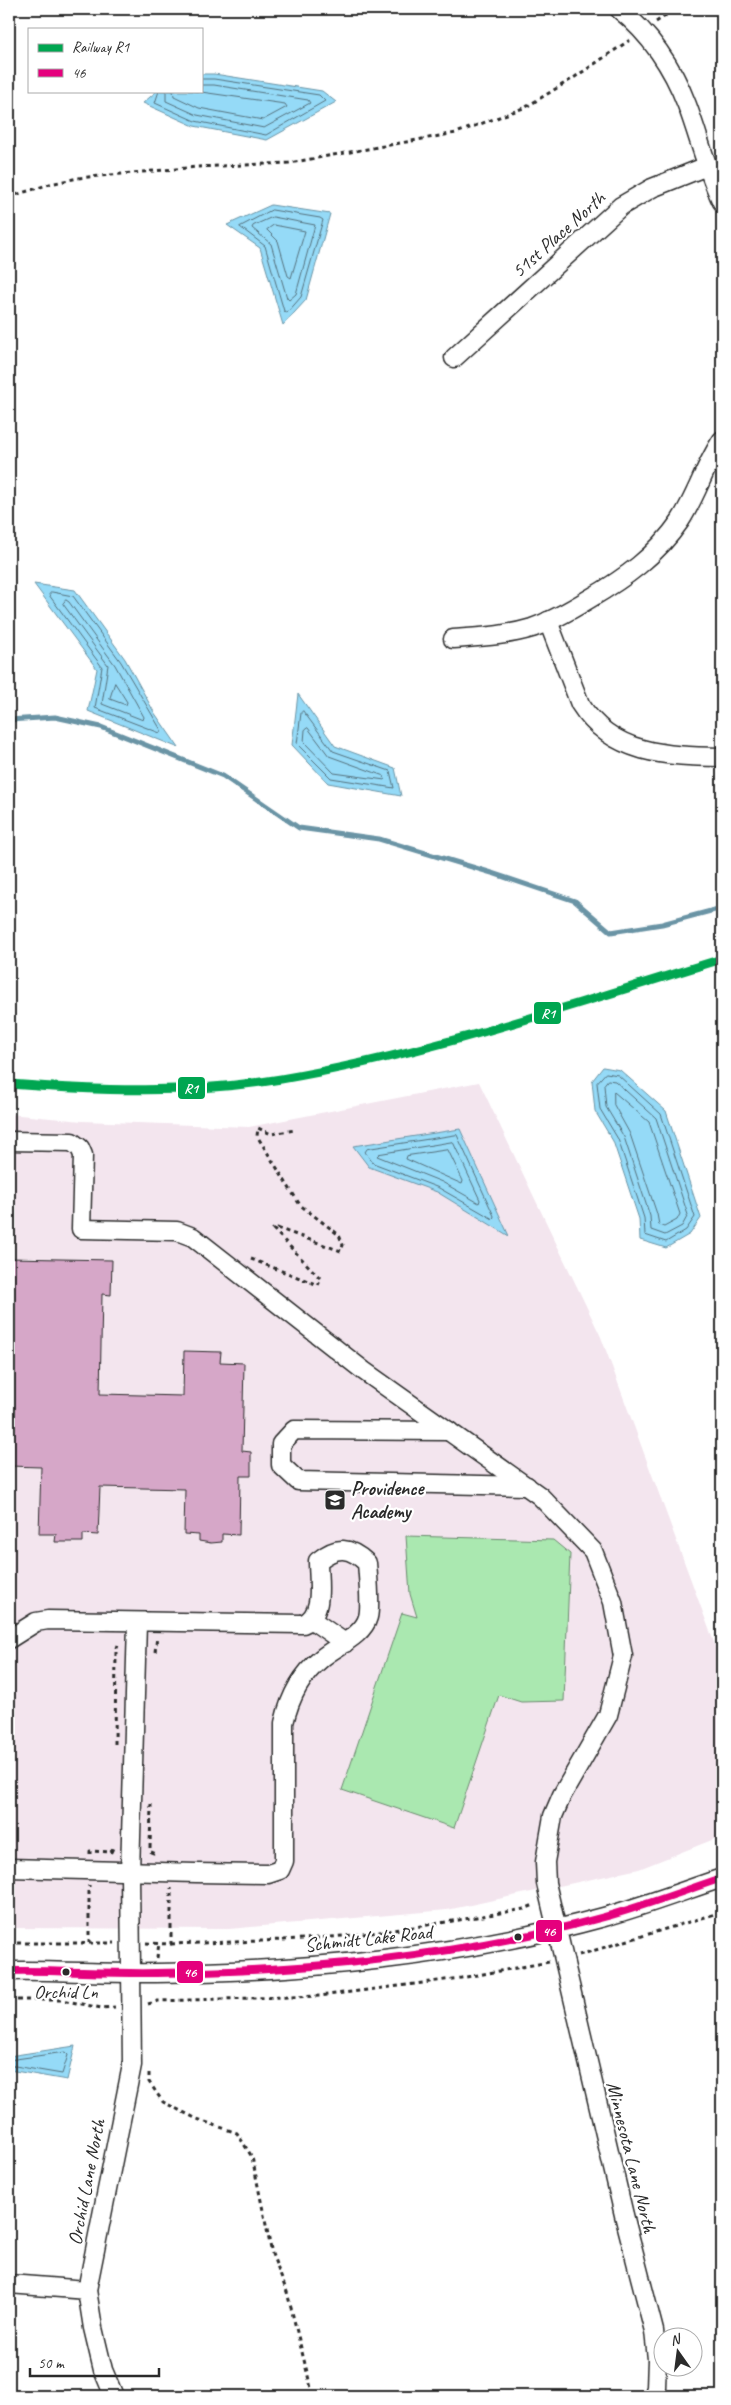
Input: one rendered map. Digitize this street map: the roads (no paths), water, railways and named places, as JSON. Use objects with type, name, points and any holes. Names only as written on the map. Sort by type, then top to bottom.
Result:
[{"type":"street","points":[[619,9],[642,31],[661,55],[680,89],[706,166],[722,202]]},
{"type":"street","name":"51st Place North","points":[[454,358],[621,206],[652,188],[706,166]]},
{"type":"street","points":[[453,639],[492,637],[530,628],[548,621],[630,574],[658,549],[681,518],[706,466],[722,440]]},
{"type":"street","points":[[548,621],[580,704],[587,715],[604,733],[620,743],[638,749],[722,758]]},
{"type":"street","name":"Minnesota Lane North","points":[[9,1141],[72,1142],[80,1148],[83,1156],[82,1229],[177,1231],[193,1237],[364,1371],[540,1496],[593,1551],[613,1602],[623,1656],[608,1715],[562,1794],[553,1816],[545,1862],[549,1900],[555,1929],[624,2215],[654,2330],[656,2369],[653,2396]]},
{"type":"street","points":[[449,1431],[294,1430],[281,1444],[280,1465],[298,1481],[527,1486]]},
{"type":"street","points":[[9,1639],[36,1622],[48,1620],[137,1623],[303,1624],[312,1620],[317,1612],[318,1561],[325,1554],[337,1550],[350,1550],[368,1563],[368,1618],[358,1632],[322,1658],[307,1672],[295,1688],[288,1705],[284,1723],[284,1861],[280,1870],[268,1874],[130,1873],[9,1868]]},
{"type":"street","points":[[312,1620],[345,1643]]},
{"type":"street","name":"Orchid Lane North","points":[[114,2396],[103,2370],[93,2328],[87,2290],[132,2065],[130,1873],[137,1623]]},
{"type":"street","name":"Schmidt Lake Road","points":[[9,1971],[131,1972],[155,1974],[303,1967],[406,1957],[555,1929],[605,1916],[722,1878]]},
{"type":"street","points":[[9,2284],[87,2290]]},
{"type":"water","points":[[202,74],[214,74],[322,91],[336,102],[267,140],[194,126],[143,103],[156,92],[202,92]]},
{"type":"water","points":[[271,205],[330,214],[306,300],[283,325],[260,248],[227,225]]},
{"type":"water","points":[[34,584],[75,590],[125,659],[154,712],[179,748],[88,711],[97,669]]},
{"type":"water","points":[[298,694],[335,746],[395,768],[401,796],[328,783],[292,745]]},
{"type":"water","points":[[603,1067],[620,1070],[666,1111],[701,1218],[690,1234],[666,1248],[640,1240],[639,1219],[613,1141],[595,1111],[592,1081]]},
{"type":"water","points":[[460,1129],[509,1236],[437,1192],[369,1167],[353,1146]]},
{"type":"water","points":[[75,2046],[67,2080],[9,2070],[9,2056]]},
{"type":"waterway","points":[[9,720],[55,717],[101,727],[223,776],[299,828],[379,839],[492,873],[575,901],[611,932],[662,924],[722,908]]},
{"type":"rail line","name":"R1","points":[[9,1084],[145,1090],[213,1087],[281,1079],[393,1056],[448,1042],[722,959]]},
{"type":"place","name":"Providence Academy","points":[[335,1500]]},
{"type":"place","name":"Orchid Ln","points":[[66,1972]]}]
